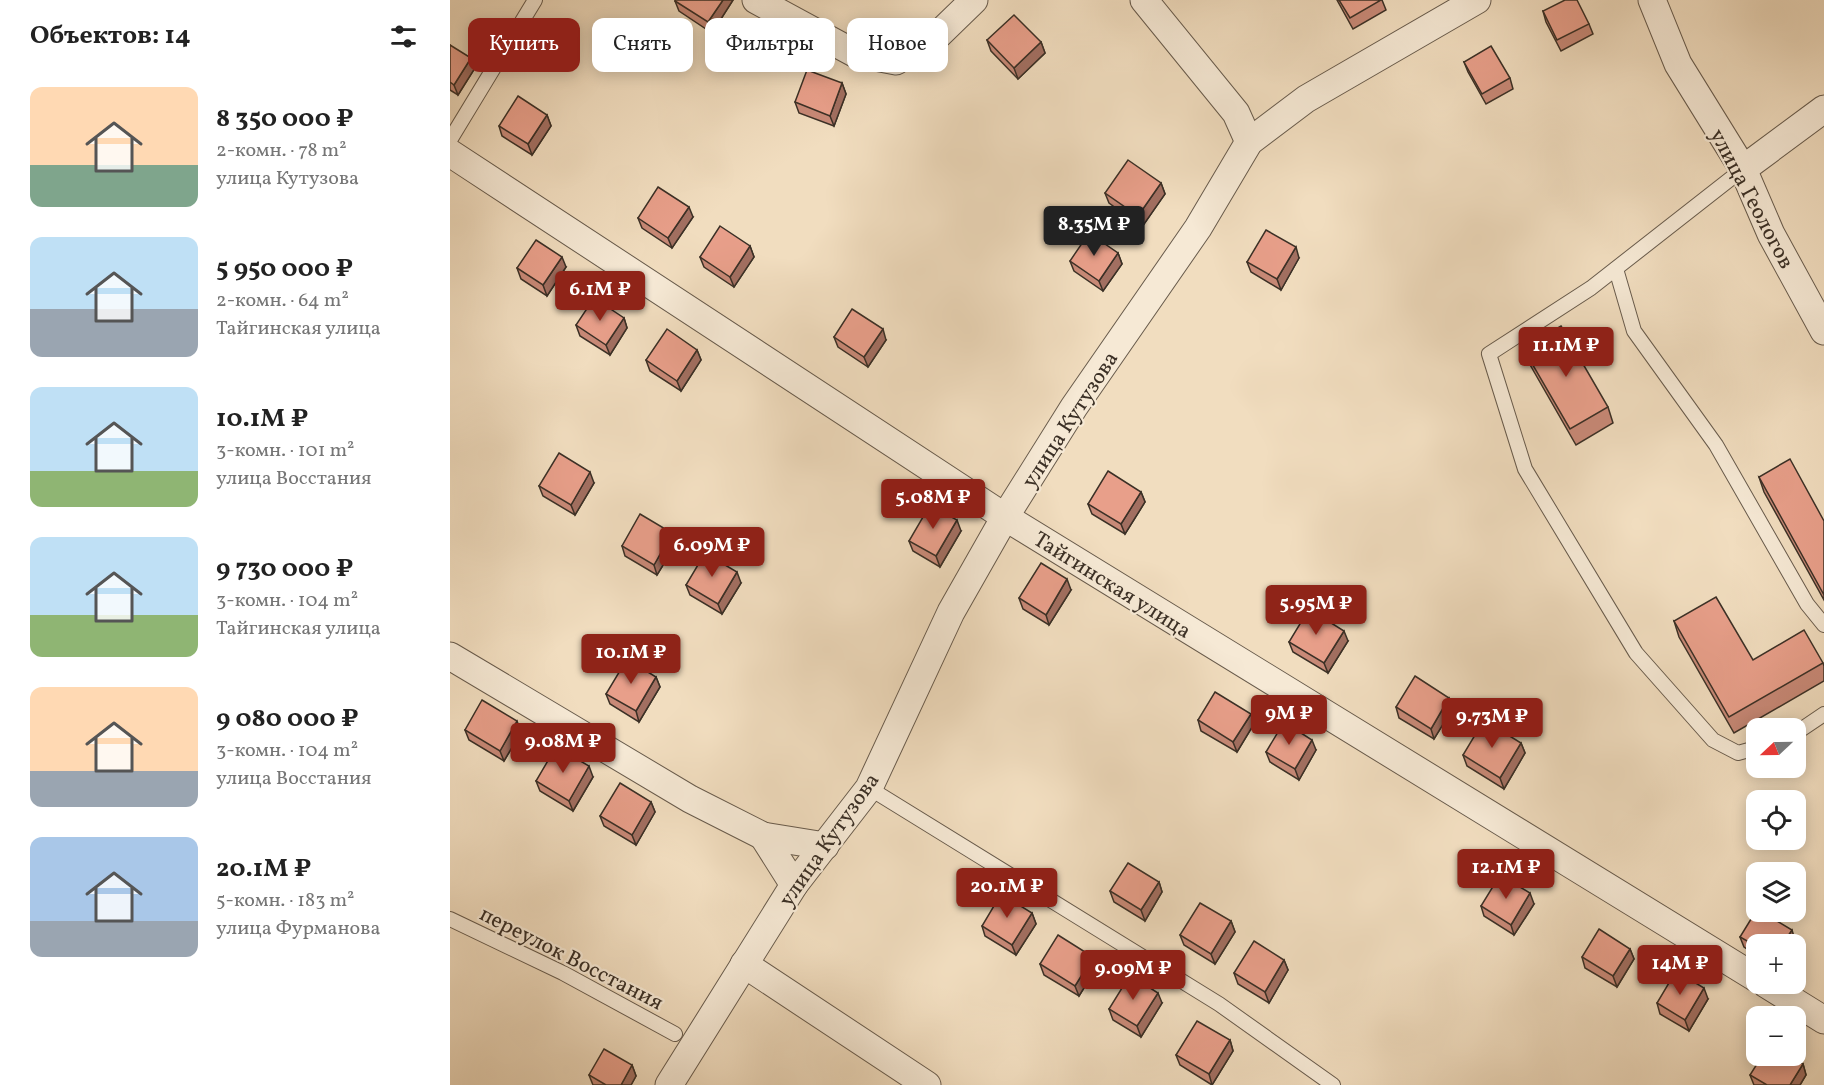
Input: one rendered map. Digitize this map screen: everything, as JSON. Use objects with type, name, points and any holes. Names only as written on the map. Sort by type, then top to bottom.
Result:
[{"type":"street","points":[[756,0],[854,53],[896,61],[939,34],[974,0]]},
{"type":"street","points":[[1144,0],[1236,113],[1249,142]]},
{"type":"street","name":"улица Кутузова","points":[[669,1085],[794,885],[869,788],[951,612],[1005,517],[1074,407],[1198,228],[1249,142],[1306,99],[1477,0]]},
{"type":"street","name":"улица Геологов","points":[[1652,0],[1678,64],[1743,169],[1771,234],[1824,331]]},
{"type":"street","points":[[1743,169],[1824,109]]},
{"type":"street","name":"Тайгинская улица","points":[[450,153],[1005,517],[1746,972]]},
{"type":"street","points":[[450,656],[690,799],[763,836],[825,846]]},
{"type":"street","points":[[763,836],[794,885]]},
{"type":"street","points":[[744,964],[927,1085]]},
{"type":"street","points":[[1782,994],[1824,1020]]},
{"type":"lane","points":[[450,141],[536,0]]},
{"type":"lane","points":[[1743,169],[1591,288],[1489,354],[1525,469],[1636,653],[1713,740],[1738,753],[1746,751]]},
{"type":"lane","points":[[1616,269],[1634,331],[1716,445],[1807,604],[1824,625]]},
{"type":"lane","points":[[1806,726],[1824,714]]},
{"type":"lane","points":[[869,788],[1219,1004],[1333,1085]]},
{"type":"lane","name":"переулок Восстания","points":[[450,919],[563,973],[675,1034]]},
{"type":"building","points":[[723,0],[711,18],[705,18],[705,20],[675,1]]},
{"type":"building","points":[[1339,0],[1381,0],[1350,18]]},
{"type":"building","points":[[1565,0],[1577,0],[1589,24],[1557,40],[1543,11]]},
{"type":"building","points":[[1014,15],[1041,42],[1014,68],[987,40]]},
{"type":"building","points":[[450,45],[468,56],[468,63],[454,85],[450,82]]},
{"type":"building","points":[[1491,46],[1510,78],[1482,94],[1464,62]]},
{"type":"building","points":[[806,72],[812,72],[842,83],[830,116],[795,102]]},
{"type":"building","points":[[518,96],[547,115],[528,144],[499,126]]},
{"type":"building","points":[[1128,160],[1161,183],[1138,216],[1105,193]]},
{"type":"building","points":[[658,187],[689,207],[668,238],[638,218]]},
{"type":"building","points":[[720,226],[750,246],[730,277],[700,257]]},
{"type":"building","points":[[1266,230],[1296,247],[1277,279],[1247,262]]},
{"type":"building","points":[[1089,233],[1118,253],[1099,281],[1070,261]]},
{"type":"building","points":[[536,240],[562,257],[543,285],[517,268]]},
{"type":"building","points":[[594,298],[624,318],[606,345],[576,325]]},
{"type":"building","points":[[852,309],[883,329],[864,357],[834,337]]},
{"type":"building","points":[[1561,326],[1608,407],[1570,429],[1523,348]]},
{"type":"building","points":[[667,329],[697,350],[677,381],[646,360]]},
{"type":"building","points":[[559,453],[590,472],[571,505],[539,486]]},
{"type":"building","points":[[1790,459],[1824,521],[1824,595],[1759,477]]},
{"type":"building","points":[[1108,471],[1141,492],[1121,524],[1088,504]]},
{"type":"building","points":[[930,505],[957,520],[936,556],[909,541]]},
{"type":"building","points":[[640,514],[672,533],[654,565],[622,546]]},
{"type":"building","points":[[705,553],[737,572],[718,604],[686,585]]},
{"type":"building","points":[[1041,563],[1067,579],[1046,615],[1019,598]]},
{"type":"building","points":[[1716,597],[1753,660],[1804,630],[1823,663],[1729,717],[1674,621]]},
{"type":"building","points":[[1309,609],[1344,631],[1324,663],[1289,642]]},
{"type":"building","points":[[627,659],[656,677],[636,711],[606,694]]},
{"type":"building","points":[[1415,676],[1449,698],[1431,729],[1396,707]]},
{"type":"building","points":[[1215,692],[1251,714],[1233,742],[1198,720]]},
{"type":"building","points":[[482,700],[517,721],[500,751],[465,730]]},
{"type":"building","points":[[1484,720],[1521,743],[1500,778],[1463,755]]},
{"type":"building","points":[[1284,722],[1312,740],[1295,769],[1266,752]]},
{"type":"building","points":[[556,747],[589,766],[569,801],[536,781]]},
{"type":"building","points":[[620,783],[651,802],[632,835],[600,816]]},
{"type":"building","points":[[1128,863],[1159,882],[1141,910],[1110,891]]},
{"type":"building","points":[[1500,875],[1530,893],[1511,925],[1481,906]]},
{"type":"building","points":[[1001,894],[1032,913],[1012,945],[982,926]]},
{"type":"building","points":[[1200,903],[1231,921],[1211,954],[1180,935]]},
{"type":"building","points":[[1749,922],[1779,922],[1792,930],[1789,934],[1746,934],[1746,940],[1740,937]]},
{"type":"building","points":[[1599,929],[1630,949],[1613,976],[1582,957]]},
{"type":"building","points":[[1058,935],[1093,957],[1075,986],[1040,964]]},
{"type":"building","points":[[1254,941],[1284,960],[1265,992],[1234,973]]},
{"type":"building","points":[[1676,971],[1704,988],[1685,1020],[1657,1003]]},
{"type":"building","points":[[1130,975],[1158,993],[1137,1026],[1109,1009]]},
{"type":"building","points":[[1197,1021],[1230,1040],[1209,1074],[1176,1055]]},
{"type":"building","points":[[604,1049],[632,1065],[621,1085],[606,1085],[589,1075]]},
{"type":"building","points":[[1756,1066],[1802,1066],[1790,1085],[1767,1085],[1750,1075]]}]
